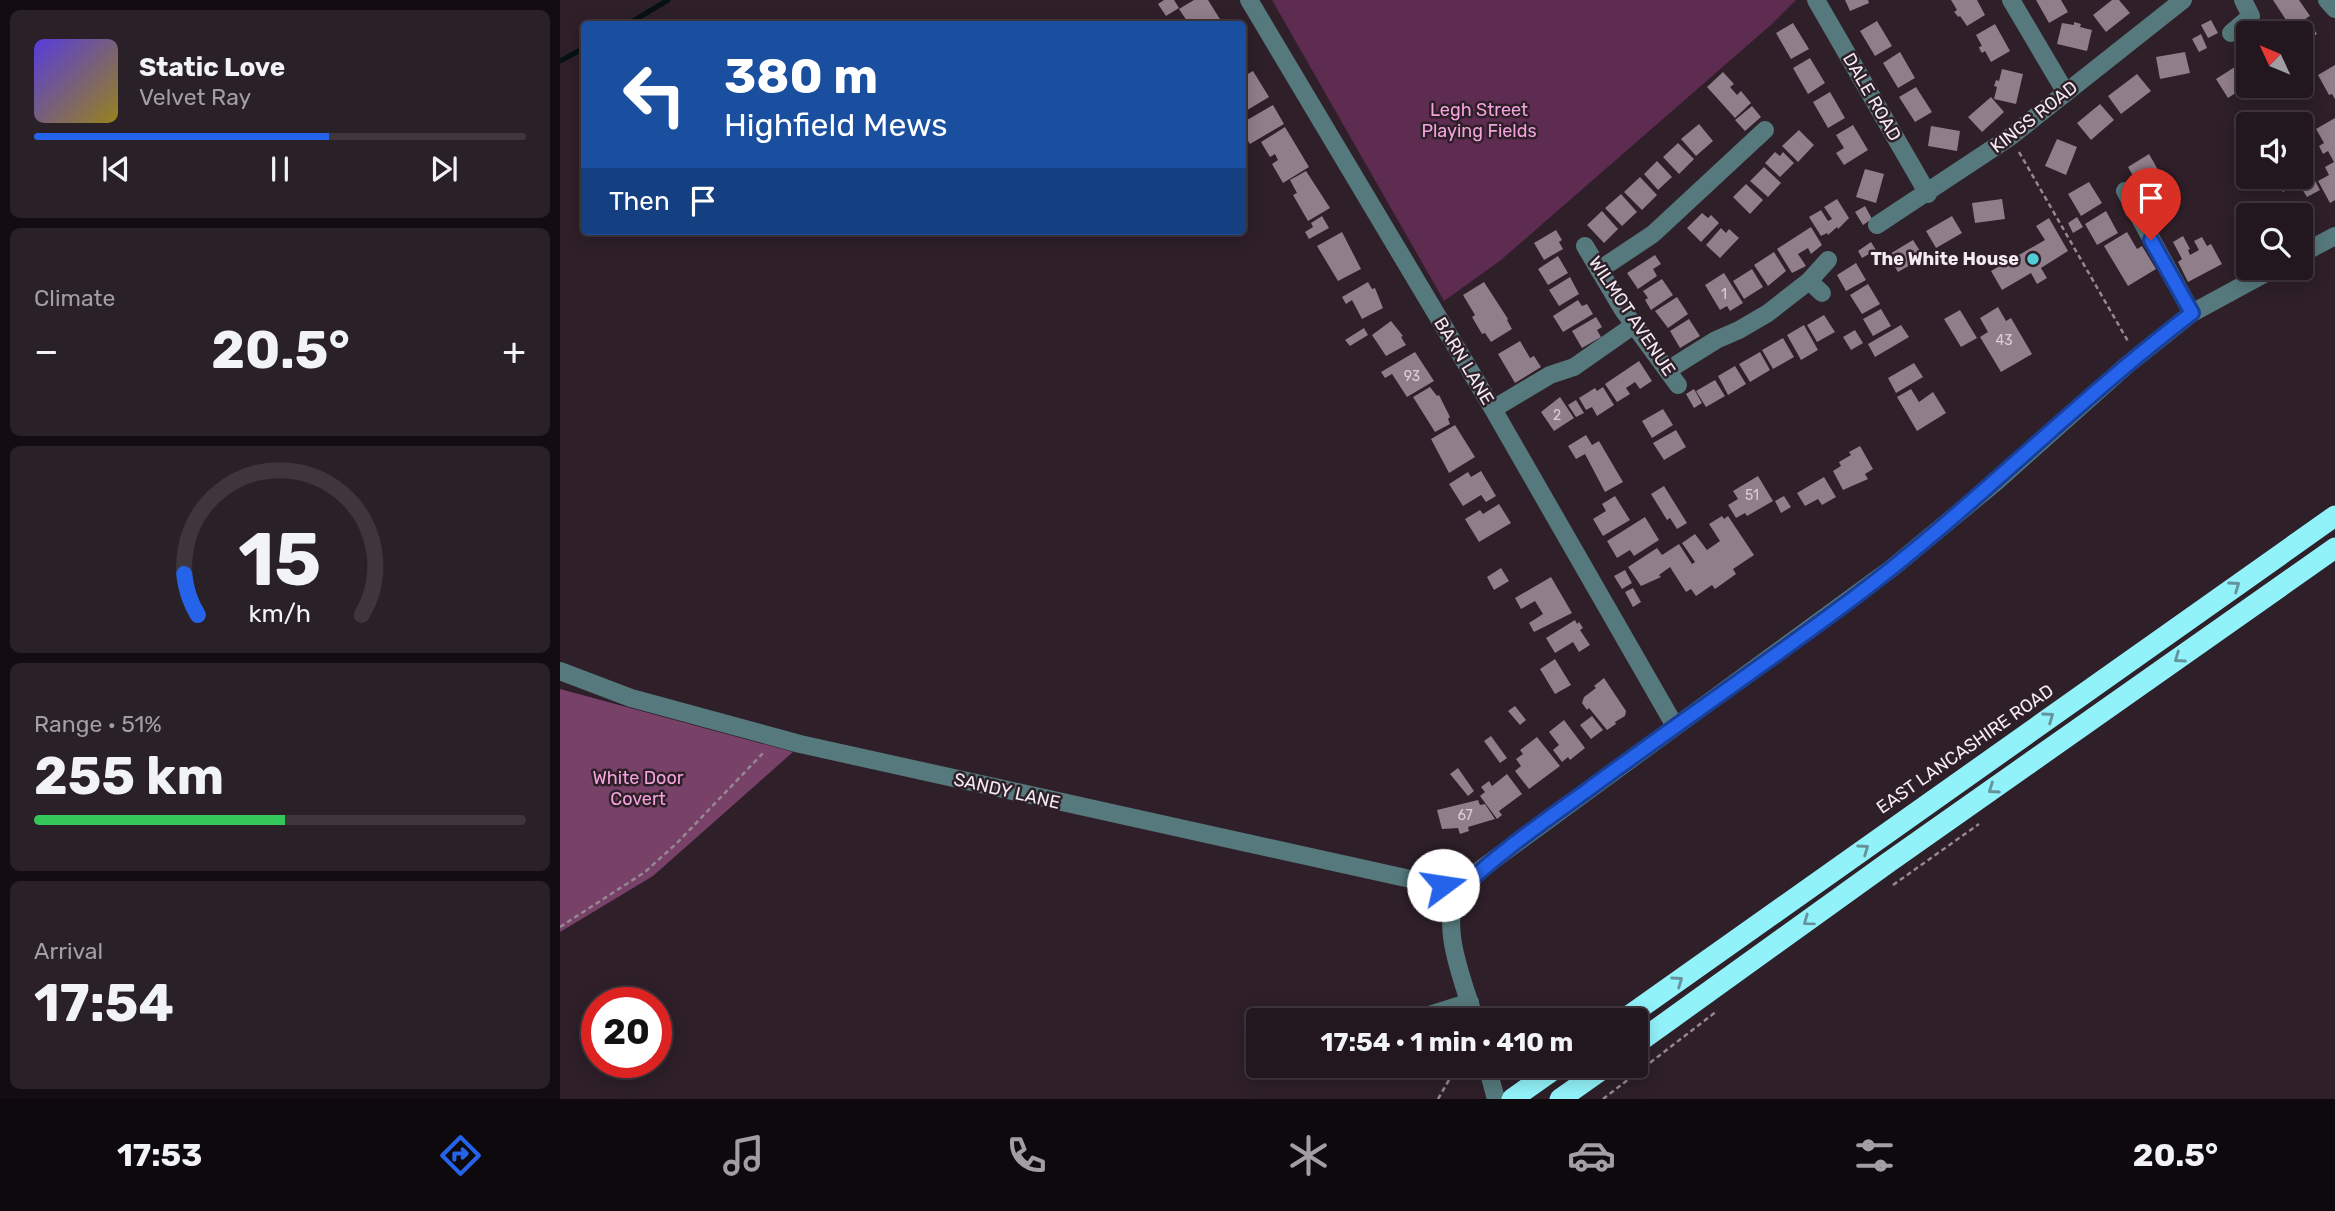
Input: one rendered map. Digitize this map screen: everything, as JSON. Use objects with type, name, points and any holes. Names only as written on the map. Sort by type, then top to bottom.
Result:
[{"type":"highway","name":"EAST LANCASHIRE ROAD","points":[[1640,1008],[2335,516]]},
{"type":"highway","points":[[1648,1035],[2335,548]]},
{"type":"highway","points":[[1512,1099],[1542,1078]]},
{"type":"highway","points":[[1560,1099],[1590,1078]]},
{"type":"street","name":"BARN LANE","points":[[1249,0],[1493,409],[1675,726]]},
{"type":"street","name":"DALE ROAD","points":[[1816,0],[1928,194]]},
{"type":"street","points":[[2011,0],[2066,93]]},
{"type":"street","name":"KINGS ROAD","points":[[1877,225],[1928,194],[2010,137],[2183,0]]},
{"type":"street","points":[[2231,33],[2251,16],[2243,0]]},
{"type":"street","points":[[2327,0],[2335,9]]},
{"type":"street","points":[[1600,270],[1653,234],[1739,141],[1765,130]]},
{"type":"street","points":[[2125,191],[2192,313]]},
{"type":"street","points":[[2313,248],[2335,236]]},
{"type":"street","name":"WILMOT AVENUE","points":[[1585,246],[1633,325],[1673,377],[1706,346],[1815,287],[1828,260]]},
{"type":"street","points":[[1472,1008],[1450,930],[1452,909],[1460,890],[1481,869],[1892,568],[2192,313],[2253,280]]},
{"type":"street","points":[[1493,409],[1550,375],[1574,367],[1633,325]]},
{"type":"street","name":"SANDY LANE","points":[[560,671],[631,698],[777,739],[1460,890]]},
{"type":"street","points":[[1451,1008],[1470,1002]]},
{"type":"street","points":[[1490,1078],[1496,1099]]},
{"type":"path","points":[[2010,137],[2137,357]]},
{"type":"path","points":[[560,927],[645,872],[677,844],[777,739]]},
{"type":"path","points":[[1885,890],[1984,820]]},
{"type":"path","points":[[1603,1099],[1721,1007]]},
{"type":"path","points":[[1438,1099],[1450,1078]]},
{"type":"green space","name":"Legh Street Playing Fields","points":[[1272,0],[1796,0],[1772,24],[1501,260],[1444,301]]},
{"type":"green space","name":"White Door Covert","points":[[560,689],[793,752],[653,876],[560,932]]},
{"type":"building","points":[[1164,0],[1174,0],[1179,8],[1166,16],[1158,4]]},
{"type":"building","points":[[1194,0],[1208,0],[1221,21],[1187,21],[1179,9]]},
{"type":"building","points":[[1845,0],[1868,0],[1869,3],[1850,11]]},
{"type":"building","points":[[1951,0],[1977,0],[1985,15],[1967,26],[1954,12],[1957,10]]},
{"type":"building","points":[[2036,0],[2061,0],[2068,12],[2049,23]]},
{"type":"building","points":[[2112,0],[2119,0],[2130,13],[2106,32],[2093,15]]},
{"type":"building","points":[[2273,0],[2299,0],[2310,16],[2306,18],[2308,21],[2287,21]]},
{"type":"building","points":[[2211,20],[2218,33],[2208,38],[2201,25]]},
{"type":"building","points":[[1877,21],[1892,46],[1875,56],[1860,31]]},
{"type":"building","points":[[2074,22],[2081,24],[2080,27],[2092,30],[2087,51],[2057,44],[2062,23],[2074,25]]},
{"type":"building","points":[[1793,23],[1809,49],[1791,59],[1776,33]]},
{"type":"building","points":[[1995,24],[2010,51],[1991,62],[1985,51],[1982,53],[1980,50],[1979,47],[1982,46],[1976,35]]},
{"type":"building","points":[[2201,34],[2207,48],[2199,52],[2192,39]]},
{"type":"building","points":[[1900,52],[1915,78],[1898,88],[1883,63]]},
{"type":"building","points":[[2185,52],[2190,73],[2160,79],[2156,57]]},
{"type":"building","points":[[1810,58],[1825,83],[1808,94],[1793,68]]},
{"type":"building","points":[[2335,65],[2335,99],[2332,94],[2329,95],[2318,75]]},
{"type":"building","points":[[2236,66],[2236,93],[2228,98],[2216,79]]},
{"type":"building","points":[[2002,69],[2023,74],[2016,104],[1994,99],[1997,87],[1994,86],[1996,80],[1999,81]]},
{"type":"building","points":[[1253,71],[1269,97],[1246,111],[1246,75]]},
{"type":"building","points":[[1723,72],[1734,84],[1730,87],[1737,95],[1741,91],[1751,103],[1735,118],[1707,87]]},
{"type":"building","points":[[2137,74],[2151,91],[2121,114],[2108,96]]},
{"type":"building","points":[[1916,87],[1932,112],[1915,122],[1899,97]]},
{"type":"building","points":[[1830,92],[1845,118],[1828,128],[1813,102]]},
{"type":"building","points":[[1991,97],[2004,112],[1982,132],[1968,117]]},
{"type":"building","points":[[2100,104],[2114,120],[2091,140],[2077,123]]},
{"type":"building","points":[[1273,105],[1284,124],[1250,144],[1246,138],[1246,121]]},
{"type":"building","points":[[1752,106],[1761,117],[1745,131],[1735,120]]},
{"type":"building","points":[[2335,118],[2335,200],[2330,203],[2318,181],[2329,175],[2325,167],[2334,162],[2328,151],[2323,154],[2319,146],[2324,143],[2316,129]]},
{"type":"building","points":[[1699,124],[1713,141],[1696,156],[1681,139]]},
{"type":"building","points":[[1853,125],[1868,150],[1844,165],[1836,153],[1844,148],[1836,135]]},
{"type":"building","points":[[1931,126],[1960,131],[1957,151],[1928,146]]},
{"type":"building","points":[[1285,127],[1309,167],[1283,183],[1272,164],[1278,160],[1275,154],[1270,157],[1261,142]]},
{"type":"building","points":[[1799,130],[1814,145],[1798,162],[1782,146]]},
{"type":"building","points":[[2057,139],[2077,147],[2066,175],[2045,166]]},
{"type":"building","points":[[1678,143],[1694,159],[1679,174],[1663,157]]},
{"type":"building","points":[[1775,152],[1780,156],[1783,152],[1794,163],[1780,177],[1765,163]]},
{"type":"building","points":[[2149,154],[2161,175],[2140,188],[2128,167]]},
{"type":"building","points":[[1657,161],[1672,177],[1658,190],[1644,174]]},
{"type":"building","points":[[1764,167],[1781,183],[1768,197],[1750,181]]},
{"type":"building","points":[[1865,169],[1884,174],[1876,203],[1856,197]]},
{"type":"building","points":[[1306,171],[1330,208],[1308,221],[1293,195],[1297,193],[1290,180]]},
{"type":"building","points":[[1640,177],[1657,195],[1642,210],[1624,192]]},
{"type":"building","points":[[2313,177],[2320,190],[2307,197],[2302,189],[2313,189]]},
{"type":"building","points":[[2089,182],[2102,203],[2081,216],[2068,194]]},
{"type":"building","points":[[1746,184],[1763,200],[1750,214],[1733,197]]},
{"type":"building","points":[[2166,185],[2179,206],[2158,218],[2145,197]]},
{"type":"building","points":[[1621,194],[1637,212],[1622,226],[1605,208]]},
{"type":"building","points":[[1837,199],[1849,218],[1838,229],[1837,227],[1828,235],[1827,233],[1821,236],[1809,217],[1821,210],[1828,221],[1832,219],[1824,207]]},
{"type":"building","points":[[2002,199],[2005,219],[1975,223],[1972,203]]},
{"type":"building","points":[[1865,206],[1872,219],[1863,225],[1855,212]]},
{"type":"building","points":[[1602,211],[1618,229],[1604,243],[1587,225]]},
{"type":"building","points":[[2106,211],[2118,233],[2097,245],[2085,224]]},
{"type":"building","points":[[1702,213],[1708,218],[1711,215],[1719,223],[1701,242],[1687,228]]},
{"type":"building","points":[[1322,216],[1329,228],[1309,239],[1305,232],[1313,227],[1311,223]]},
{"type":"building","points":[[1952,216],[1962,233],[1936,248],[1926,231]]},
{"type":"building","points":[[2077,217],[2083,227],[2073,233],[2068,223]]},
{"type":"building","name":"The White House","points":[[2049,218],[2068,251],[2041,268],[2047,278],[2037,284],[2031,273],[2002,290],[1991,271],[2045,240],[2036,226]]},
{"type":"building","points":[[1811,227],[1822,245],[1811,254],[1808,248],[1798,254],[1806,266],[1792,273],[1777,249]]},
{"type":"building","points":[[1721,228],[1726,233],[1729,229],[1739,238],[1720,258],[1706,245]]},
{"type":"building","points":[[1556,230],[1562,240],[1559,242],[1563,249],[1544,260],[1534,243]]},
{"type":"building","points":[[1342,232],[1361,269],[1338,281],[1317,246]]},
{"type":"building","points":[[2127,232],[2137,249],[2142,246],[2156,269],[2128,286],[2104,246]]},
{"type":"building","points":[[2183,236],[2190,255],[2199,250],[2194,241],[2202,237],[2207,246],[2211,244],[2222,264],[2188,282],[2178,262],[2182,259],[2173,242]]},
{"type":"building","points":[[1913,240],[1924,257],[1898,272],[1888,255]]},
{"type":"building","points":[[1871,242],[1876,250],[1862,258],[1858,251]]},
{"type":"building","points":[[1774,252],[1786,271],[1768,286],[1754,265]]},
{"type":"building","points":[[1655,255],[1661,264],[1653,269],[1657,276],[1638,289],[1627,273]]},
{"type":"building","points":[[1558,256],[1568,273],[1548,285],[1538,269]]},
{"type":"building","points":[[1856,263],[1866,280],[1846,291],[1837,275]]},
{"type":"building","points":[[1752,269],[1763,287],[1744,299],[1733,281]]},
{"type":"building","points":[[1724,273],[1743,303],[1730,311],[1727,306],[1720,310],[1705,285]]},
{"type":"building","points":[[1570,277],[1579,294],[1559,306],[1549,290]]},
{"type":"building","points":[[1662,279],[1673,295],[1651,310],[1643,291]]},
{"type":"building","points":[[1368,282],[1372,289],[1375,288],[1383,308],[1362,319],[1352,300],[1346,304],[1342,297]]},
{"type":"building","points":[[1484,282],[1512,329],[1491,342],[1485,333],[1482,334],[1463,295]]},
{"type":"building","points":[[1868,284],[1880,304],[1862,314],[1850,295]]},
{"type":"building","points":[[1677,297],[1688,314],[1668,328],[1655,311]]},
{"type":"building","points":[[1578,300],[1582,306],[1587,304],[1593,314],[1563,332],[1553,316]]},
{"type":"building","points":[[1998,307],[2006,321],[2011,318],[2032,354],[2001,372],[1980,337],[1988,332],[1980,318]]},
{"type":"building","points":[[1881,309],[1891,326],[1873,336],[1863,319]]},
{"type":"building","points":[[1960,310],[1977,338],[1961,347],[1944,319]]},
{"type":"building","points":[[1824,315],[1835,332],[1817,342],[1807,325]]},
{"type":"building","points":[[1596,317],[1602,327],[1597,330],[1601,337],[1582,348],[1572,331]]},
{"type":"building","points":[[1689,319],[1700,336],[1680,348],[1670,331]]},
{"type":"building","points":[[1391,321],[1403,336],[1401,337],[1406,345],[1386,356],[1372,335]]},
{"type":"building","points":[[1804,325],[1818,350],[1801,360],[1787,335]]},
{"type":"building","points":[[1901,325],[1909,337],[1875,357],[1868,344]]},
{"type":"building","points":[[1364,328],[1368,335],[1350,346],[1345,340]]},
{"type":"building","points":[[1855,330],[1863,343],[1851,350],[1843,337]]},
{"type":"building","points":[[1783,338],[1794,357],[1773,369],[1762,350]]},
{"type":"building","points":[[1520,341],[1530,358],[1534,356],[1541,367],[1515,383],[1498,354]]},
{"type":"building","points":[[1415,352],[1434,381],[1407,397],[1392,374],[1385,378],[1381,372]]},
{"type":"building","points":[[1760,352],[1770,370],[1750,382],[1739,364]]},
{"type":"building","points":[[1639,361],[1652,381],[1640,389],[1635,382],[1626,388],[1630,394],[1617,402],[1605,384]]},
{"type":"building","points":[[1914,363],[1923,377],[1896,393],[1888,378]]},
{"type":"building","points":[[1735,366],[1746,384],[1728,395],[1718,376]]},
{"type":"building","points":[[1715,380],[1725,396],[1706,407],[1696,391]]},
{"type":"building","points":[[1430,387],[1439,395],[1450,417],[1450,424],[1435,432],[1413,397]]},
{"type":"building","points":[[1603,387],[1614,405],[1597,416],[1592,407],[1586,410],[1579,398],[1595,388],[1597,391]]},
{"type":"building","points":[[1694,389],[1702,403],[1694,408],[1686,394]]},
{"type":"building","points":[[1911,389],[1919,402],[1933,392],[1946,413],[1917,431],[1897,397]]},
{"type":"building","points":[[1560,397],[1574,418],[1554,431],[1541,412]]},
{"type":"building","points":[[1576,400],[1584,413],[1576,417],[1568,405]]},
{"type":"building","points":[[1663,409],[1673,425],[1652,438],[1642,421]]},
{"type":"building","points":[[1455,425],[1475,457],[1449,473],[1431,439]]},
{"type":"building","points":[[1676,430],[1686,447],[1664,460],[1653,443]]},
{"type":"building","points":[[1586,435],[1592,445],[1599,441],[1623,482],[1605,492],[1585,454],[1576,459],[1568,446]]},
{"type":"building","points":[[1860,446],[1873,469],[1865,474],[1868,479],[1843,490],[1833,471],[1841,466],[1839,462],[1851,455],[1849,452]]},
{"type":"building","points":[[1481,471],[1496,496],[1486,502],[1481,495],[1463,506],[1449,484],[1468,472],[1471,477]]},
{"type":"building","points":[[1758,476],[1773,501],[1747,516],[1745,513],[1736,518],[1728,505],[1738,499],[1733,491]]},
{"type":"building","points":[[1824,477],[1836,497],[1822,505],[1818,499],[1805,506],[1797,493]]},
{"type":"building","points":[[1664,486],[1687,523],[1677,529],[1670,518],[1667,520],[1651,494]]},
{"type":"building","points":[[1615,496],[1630,520],[1603,536],[1593,519],[1606,511],[1602,504]]},
{"type":"building","points":[[1784,496],[1791,507],[1781,513],[1775,501]]},
{"type":"building","points":[[1499,504],[1511,523],[1479,542],[1465,519],[1480,510],[1483,514]]},
{"type":"building","points":[[1722,516],[1724,519],[1728,516],[1754,555],[1733,569],[1736,574],[1715,589],[1712,585],[1696,596],[1691,589],[1686,592],[1670,567],[1659,575],[1661,577],[1641,586],[1628,567],[1657,548],[1662,555],[1679,544],[1692,564],[1695,562],[1682,543],[1695,534],[1707,550],[1720,541],[1709,524]]},
{"type":"building","points":[[1645,517],[1659,540],[1634,556],[1630,550],[1617,558],[1607,541]]},
{"type":"building","points":[[1501,568],[1509,581],[1494,590],[1487,577]]},
{"type":"building","points":[[1625,570],[1632,583],[1622,589],[1614,576]]},
{"type":"building","points":[[1551,577],[1572,613],[1534,632],[1529,623],[1543,614],[1535,601],[1521,609],[1515,598]]},
{"type":"building","points":[[1633,588],[1641,602],[1633,607],[1625,592]]},
{"type":"building","points":[[1575,620],[1583,628],[1580,630],[1590,645],[1579,652],[1573,642],[1555,653],[1546,638]]},
{"type":"building","points":[[1555,659],[1571,685],[1555,694],[1540,669]]},
{"type":"building","points":[[1604,678],[1626,711],[1625,716],[1607,730],[1582,703],[1584,697]]},
{"type":"building","points":[[1515,706],[1526,720],[1520,725],[1508,711]]},
{"type":"building","points":[[1592,716],[1603,730],[1591,739],[1580,725]]},
{"type":"building","points":[[1564,720],[1585,748],[1570,760],[1568,757],[1562,762],[1553,750],[1559,745],[1549,732]]},
{"type":"building","points":[[1491,736],[1507,758],[1500,763],[1484,741]]},
{"type":"building","points":[[1537,737],[1560,766],[1529,789],[1515,771],[1521,766],[1516,759],[1523,754],[1520,750]]},
{"type":"building","points":[[1458,768],[1474,791],[1468,796],[1450,774]]},
{"type":"building","points":[[1507,774],[1522,794],[1499,811],[1502,815],[1497,819],[1480,796],[1485,792],[1481,787],[1489,781],[1492,786]]},
{"type":"building","points":[[1478,800],[1480,805],[1485,804],[1495,819],[1468,827],[1469,831],[1460,834],[1458,828],[1442,829],[1437,810]]},
{"type":"waterway","points":[[633,21],[668,0]]},
{"type":"waterway","points":[[560,61],[581,50]]},
{"type":"place","name":"The White House","points":[[2033,259]]},
{"type":"route","points":[[1443,885],[1460,890],[1481,869],[1535,828],[1856,596],[1997,481],[2103,386],[2192,313],[2151,240]]}]
